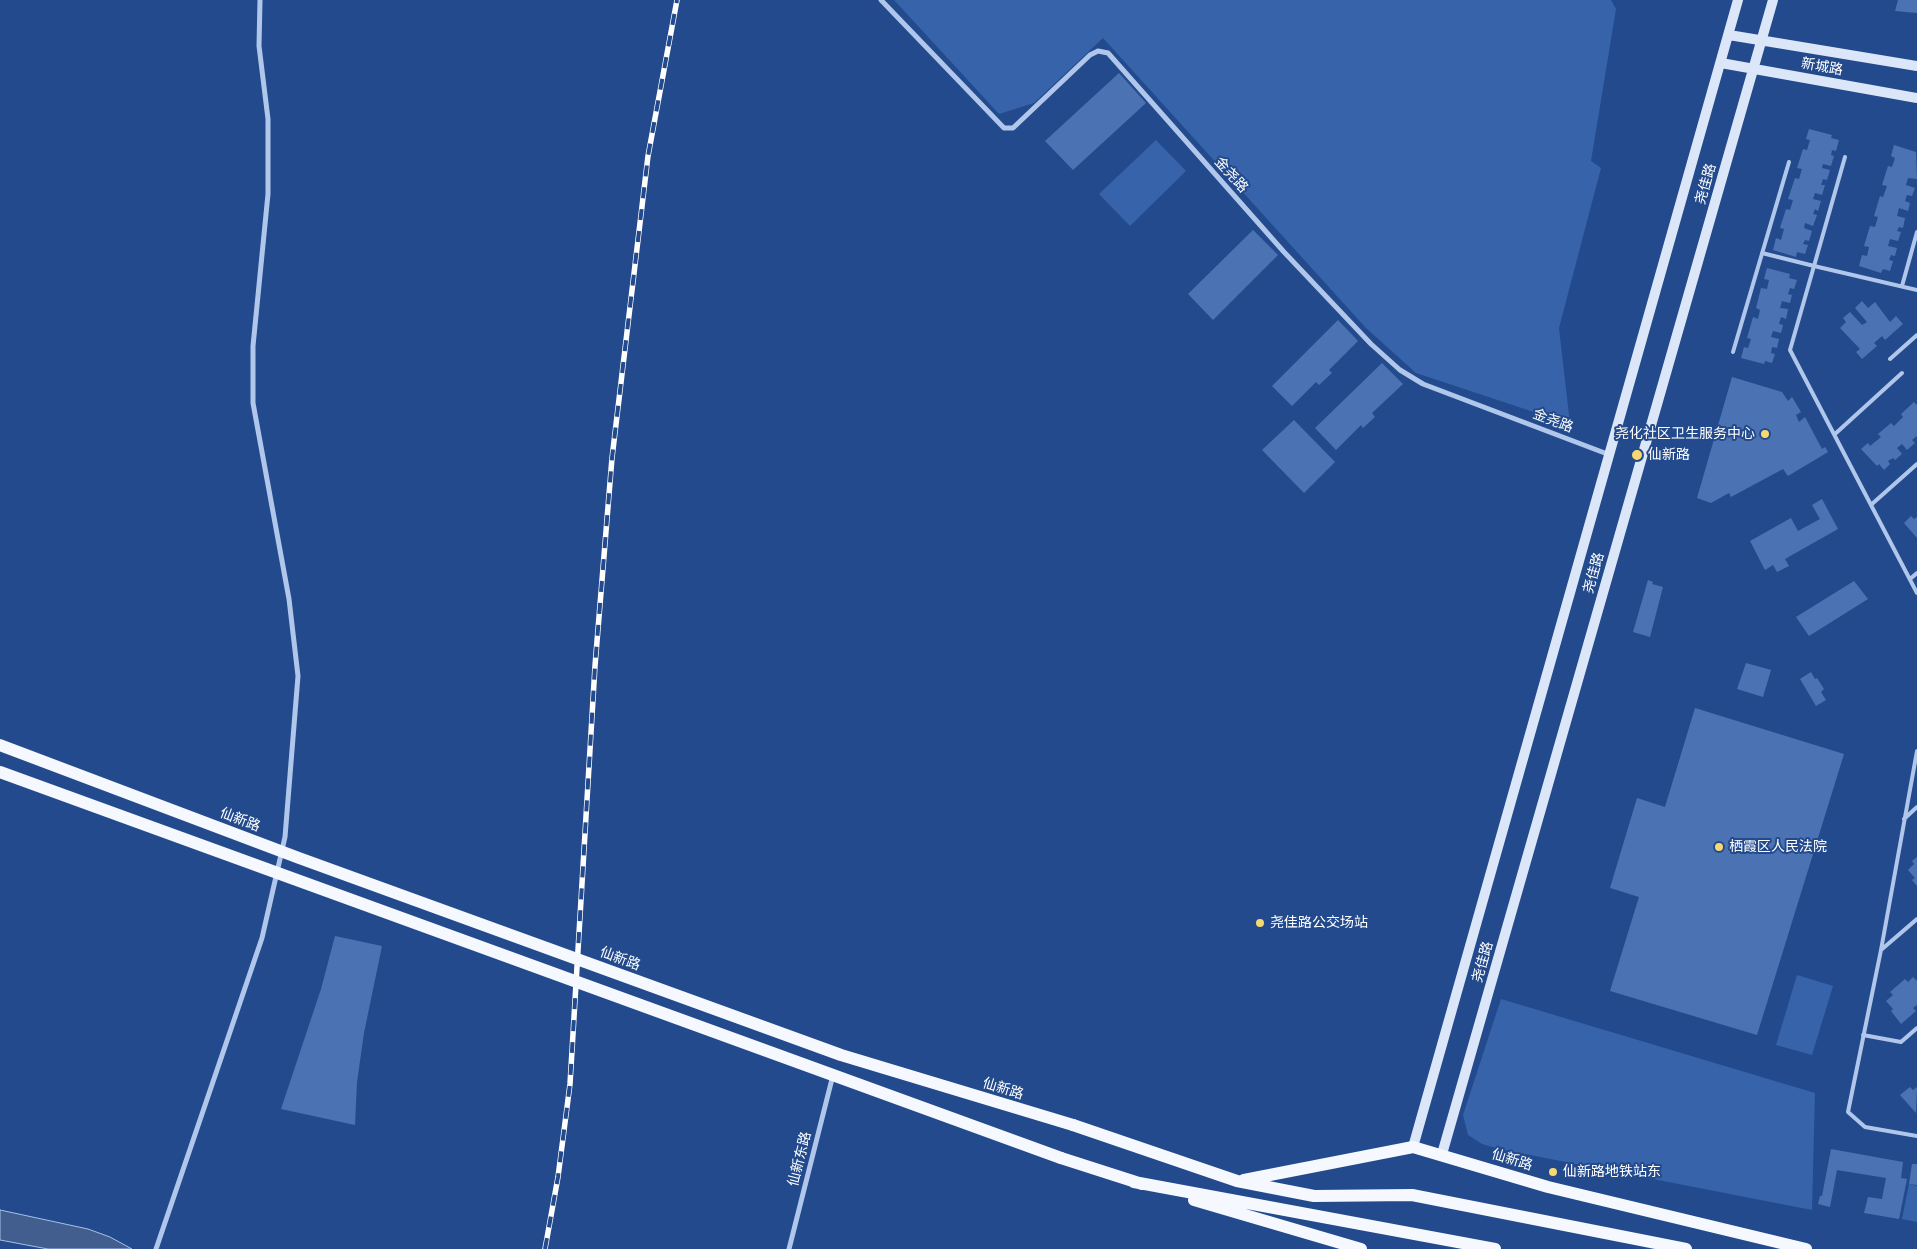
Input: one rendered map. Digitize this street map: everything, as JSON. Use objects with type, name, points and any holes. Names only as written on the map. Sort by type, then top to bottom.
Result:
[{"type":"main road","name":"尧佳路","points":[[1413,1147],[1738,0]]},
{"type":"main road","name":"尧佳路","points":[[1442,1154],[1773,0]]},
{"type":"main road","name":"新城路","points":[[1729,34],[1917,66]]},
{"type":"main road","name":"新城路","points":[[1721,63],[1917,98]]},
{"type":"main road","name":"仙新路","points":[[0,745],[308,862],[841,1055],[1073,1126],[1237,1181],[1314,1196],[1412,1195],[1686,1249]]},
{"type":"main road","points":[[0,772],[1061,1158],[1134,1182],[1361,1249]]},
{"type":"main road","name":"仙新路","points":[[1237,1181],[1413,1147],[1442,1154],[1548,1187],[1806,1249]]},
{"type":"main road","points":[[1134,1182],[1495,1249]]},
{"type":"street","points":[[156,1249],[262,938],[285,837],[298,676],[287,589],[253,403],[253,346],[268,194],[268,119],[259,46],[260,0]]},
{"type":"street","name":"金尧路","points":[[881,0],[1004,128],[1014,128],[1090,55],[1098,51],[1108,53],[1284,252],[1372,344],[1400,370],[1423,384],[1610,455]]},
{"type":"street","name":"仙新东路","points":[[789,1249],[833,1075]]},
{"type":"lane","points":[[1845,157],[1790,350],[1917,593]]},
{"type":"lane","points":[[1733,352],[1789,162]]},
{"type":"lane","points":[[1902,286],[1917,232]]},
{"type":"lane","points":[[1762,253],[1917,290]]},
{"type":"lane","points":[[1890,359],[1917,335]]},
{"type":"lane","points":[[1835,434],[1902,374]]},
{"type":"lane","points":[[1872,504],[1917,464]]},
{"type":"lane","points":[[1910,579],[1917,573]]},
{"type":"lane","points":[[1917,751],[1881,950],[1848,1112],[1865,1127],[1917,1136]]},
{"type":"lane","points":[[1904,820],[1917,807]]},
{"type":"lane","points":[[1881,950],[1917,919]]},
{"type":"lane","points":[[1863,1035],[1900,1042],[1917,1028]]},
{"type":"shaded area","points":[[894,0],[1611,0],[1616,9],[1591,161],[1601,168],[1559,328],[1570,424],[1416,373],[1366,328],[1103,38],[1034,103],[999,114]]},
{"type":"shaded area","points":[[1156,140],[1186,171],[1130,226],[1099,194]]},
{"type":"shaded area","points":[[1797,975],[1833,986],[1812,1055],[1776,1045]]},
{"type":"shaded area","points":[[1501,999],[1815,1093],[1812,1210],[1499,1149],[1482,1144],[1468,1135],[1463,1115]]},
{"type":"shaded area","points":[[1909,1184],[1917,1186],[1917,1222],[1902,1219]]},
{"type":"shaded area","points":[[0,1210],[88,1229],[110,1237],[132,1249],[48,1249],[0,1240]]},
{"type":"building","points":[[1898,0],[1917,0],[1917,13],[1895,11]]},
{"type":"building","points":[[1119,73],[1146,103],[1073,170],[1045,141]]},
{"type":"building","points":[[1809,129],[1832,135],[1831,138],[1839,140],[1836,151],[1832,150],[1831,155],[1834,156],[1831,166],[1823,164],[1822,168],[1830,170],[1827,180],[1823,179],[1821,185],[1825,185],[1822,195],[1815,193],[1813,199],[1821,201],[1818,211],[1815,209],[1813,214],[1817,215],[1813,226],[1805,223],[1804,228],[1812,231],[1809,241],[1805,240],[1803,244],[1808,245],[1805,254],[1797,252],[1796,257],[1773,250],[1776,238],[1781,240],[1784,229],[1780,228],[1786,209],[1790,210],[1793,200],[1788,199],[1795,178],[1799,179],[1802,169],[1797,168],[1803,149],[1807,150],[1810,140],[1806,139]]},
{"type":"building","points":[[1894,145],[1916,152],[1917,179],[1908,178],[1906,185],[1915,188],[1912,196],[1907,195],[1905,201],[1910,203],[1908,211],[1899,208],[1897,216],[1905,218],[1903,228],[1899,227],[1897,231],[1901,232],[1898,241],[1890,239],[1888,246],[1897,248],[1895,256],[1891,255],[1889,260],[1893,261],[1890,271],[1883,269],[1881,273],[1859,266],[1862,255],[1867,256],[1869,247],[1864,246],[1870,226],[1875,227],[1878,217],[1874,216],[1880,196],[1883,197],[1887,186],[1882,185],[1888,166],[1892,167],[1895,158],[1891,156]]},
{"type":"building","points":[[1253,230],[1278,255],[1213,320],[1188,294]]},
{"type":"building","points":[[1767,268],[1790,274],[1789,278],[1797,280],[1794,289],[1790,288],[1788,294],[1792,295],[1790,303],[1782,301],[1780,308],[1788,309],[1786,319],[1781,317],[1779,324],[1783,325],[1781,333],[1773,331],[1771,337],[1779,339],[1777,348],[1772,347],[1771,353],[1775,354],[1772,363],[1765,361],[1764,364],[1741,358],[1744,347],[1748,348],[1751,339],[1747,338],[1753,317],[1758,319],[1760,310],[1756,308],[1761,288],[1767,289],[1769,280],[1764,279]]},
{"type":"building","points":[[1862,301],[1868,308],[1875,302],[1890,322],[1896,316],[1903,324],[1885,340],[1882,336],[1874,343],[1877,346],[1862,359],[1856,352],[1860,349],[1840,328],[1846,322],[1843,318],[1850,312],[1862,325],[1867,322],[1855,308]]},
{"type":"building","points":[[1338,320],[1358,341],[1329,370],[1332,373],[1319,385],[1316,382],[1292,406],[1272,386]]},
{"type":"building","points":[[1382,363],[1403,384],[1372,413],[1375,417],[1363,428],[1361,425],[1336,450],[1315,428]]},
{"type":"building","name":"尧化社区卫生服务中心","points":[[1732,377],[1782,392],[1788,401],[1792,397],[1801,412],[1796,415],[1799,422],[1805,417],[1822,449],[1825,447],[1828,452],[1788,476],[1783,469],[1731,497],[1729,493],[1711,503],[1697,498]]},
{"type":"building","points":[[1914,402],[1917,405],[1917,436],[1912,440],[1915,443],[1907,450],[1902,444],[1897,448],[1902,454],[1895,460],[1893,458],[1888,461],[1890,464],[1884,470],[1879,464],[1877,466],[1861,449],[1868,443],[1870,446],[1881,437],[1878,434],[1891,423],[1894,426],[1903,417],[1901,414]]},
{"type":"building","points":[[1294,420],[1335,462],[1304,493],[1262,450]]},
{"type":"building","points":[[1822,499],[1838,529],[1785,559],[1789,566],[1777,572],[1773,565],[1765,570],[1750,541],[1791,518],[1798,531],[1820,519],[1812,505]]},
{"type":"building","points":[[1911,516],[1914,519],[1917,517],[1917,538],[1904,523]]},
{"type":"building","points":[[1648,580],[1653,582],[1652,584],[1663,587],[1650,637],[1633,632]]},
{"type":"building","points":[[1854,581],[1868,599],[1809,636],[1796,617]]},
{"type":"building","points":[[1746,663],[1771,670],[1763,697],[1737,689]]},
{"type":"building","points":[[1811,672],[1824,689],[1821,692],[1826,700],[1816,706],[1800,679]]},
{"type":"building","name":"栖霞区人民法院","points":[[1695,708],[1844,754],[1757,1035],[1610,991],[1639,897],[1610,888],[1637,798],[1665,807]]},
{"type":"building","points":[[1917,857],[1917,886],[1912,880],[1915,878],[1908,870],[1914,864],[1912,861]]},
{"type":"building","points":[[335,936],[382,946],[364,1033],[357,1082],[355,1125],[281,1109],[321,989]]},
{"type":"building","points":[[1913,977],[1917,981],[1917,1005],[1913,1008],[1916,1011],[1901,1024],[1886,1001],[1893,995],[1890,992],[1905,979],[1908,982]]},
{"type":"building","points":[[1910,1087],[1913,1090],[1917,1087],[1916,1113],[1900,1095]]},
{"type":"building","points":[[1831,1149],[1903,1162],[1901,1178],[1907,1179],[1899,1219],[1864,1213],[1868,1197],[1882,1199],[1886,1178],[1837,1170],[1830,1207],[1818,1204],[1820,1196],[1822,1196]]},
{"type":"building","points":[[1912,1164],[1917,1164],[1917,1185],[1909,1184]]},
{"type":"railway","points":[[545,1249],[558,1177],[570,1084],[595,666],[612,458],[648,156],[677,0]]},
{"type":"place","name":"尧化社区卫生服务中心","points":[[1765,434]]},
{"type":"place","name":"仙新路","points":[[1637,455]]},
{"type":"place","name":"栖霞区人民法院","points":[[1719,847]]},
{"type":"place","name":"尧佳路公交场站","points":[[1260,923]]},
{"type":"place","name":"仙新路地铁站东","points":[[1553,1172]]}]
